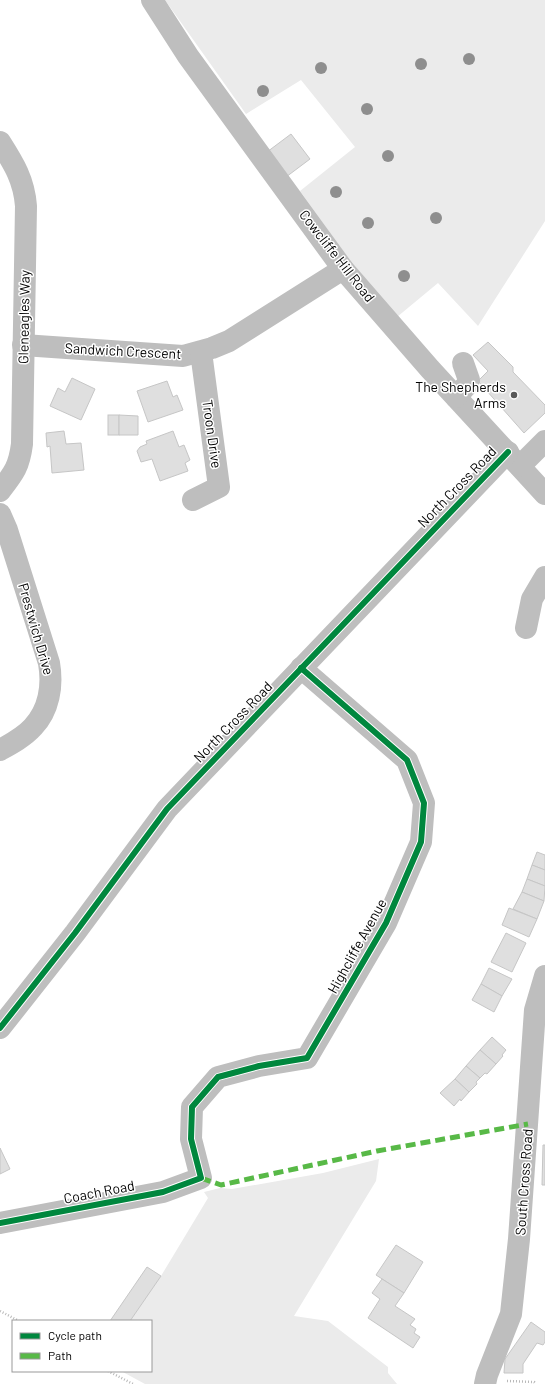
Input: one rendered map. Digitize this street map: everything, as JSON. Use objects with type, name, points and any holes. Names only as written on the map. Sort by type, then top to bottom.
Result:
[{"type":"street","name":"Cowcliffe Hill Road","points":[[152,0],[188,56],[343,269],[430,369],[545,494]]},
{"type":"street","name":"Gleneagles Way","points":[[0,142],[16,167],[25,194],[26,206],[22,444],[20,459],[14,473],[0,491]]},
{"type":"street","name":"Sandwich Crescent","points":[[23,345],[183,356],[200,352],[229,340],[343,269]]},
{"type":"street","name":"Troon Drive","points":[[193,500],[219,487],[200,352]]},
{"type":"street","points":[[456,397],[466,386],[469,380],[463,363]]},
{"type":"street","name":"North Cross Road","points":[[0,1028],[75,933],[167,809],[301,668],[514,459],[545,441]]},
{"type":"street","name":"Prestwich Drive","points":[[0,514],[7,530],[49,663],[51,677],[50,691],[44,713],[33,728],[19,739],[0,750]]},
{"type":"street","points":[[526,628],[532,599],[545,578]]},
{"type":"street","name":"Highcliffe Avenue","points":[[201,1178],[191,1139],[192,1107],[218,1077],[259,1066],[307,1058],[386,923],[421,842],[424,803],[407,760],[301,668]]},
{"type":"street","name":"South Cross Road","points":[[486,1379],[511,1314],[537,1123],[535,1010],[545,976]]},
{"type":"street","name":"Coach Road","points":[[0,1223],[163,1192],[201,1178]]},
{"type":"path","points":[[0,1311],[17,1320]]},
{"type":"path","points":[[110,1372],[133,1384]]},
{"type":"path","points":[[486,1379],[534,1382],[536,1384]]},
{"type":"shaded area","points":[[165,0],[545,0],[545,221],[478,326],[438,283],[397,317],[349,259],[300,191],[355,147],[301,80],[246,114]]},
{"type":"shaded area","points":[[379,1159],[376,1181],[294,1316],[328,1321],[388,1367],[388,1373],[397,1384],[145,1384],[123,1372],[152,1372],[152,1320],[131,1320],[161,1276],[208,1198],[204,1192],[220,1188],[232,1189],[323,1173]]},
{"type":"building","points":[[291,134],[310,159],[286,177],[267,152]]},
{"type":"building","points":[[488,342],[513,367],[513,372],[545,405],[545,413],[524,433],[478,381],[488,371],[473,355]]},
{"type":"building","points":[[72,378],[95,389],[81,420],[50,406],[58,388],[65,392]]},
{"type":"building","points":[[167,381],[173,397],[177,395],[183,410],[148,422],[137,391]]},
{"type":"building","points":[[108,415],[119,415],[119,435],[108,435]]},
{"type":"building","points":[[119,415],[138,416],[138,435],[119,435]]},
{"type":"building","points":[[64,431],[66,444],[81,443],[84,470],[52,473],[50,446],[47,447],[46,433]]},
{"type":"building","points":[[173,431],[179,447],[184,445],[190,460],[185,463],[188,471],[160,481],[152,459],[141,462],[137,451],[140,447],[147,444],[146,441]]},
{"type":"building","points":[[537,852],[545,855],[545,870],[532,865]]},
{"type":"building","points":[[532,865],[545,870],[545,886],[527,879]]},
{"type":"building","points":[[527,879],[545,886],[544,901],[522,892]]},
{"type":"building","points":[[522,892],[544,901],[537,919],[513,909]]},
{"type":"building","points":[[509,908],[537,919],[529,937],[502,925]]},
{"type":"building","points":[[506,933],[526,943],[512,972],[491,962]]},
{"type":"building","points":[[489,968],[512,979],[502,996],[481,984]]},
{"type":"building","points":[[481,984],[502,996],[494,1012],[472,1000]]},
{"type":"building","points":[[492,1037],[506,1050],[496,1064],[480,1050]]},
{"type":"building","points":[[480,1050],[496,1064],[487,1074],[485,1073],[480,1078],[466,1066]]},
{"type":"building","points":[[466,1066],[480,1078],[476,1082],[477,1084],[469,1092],[455,1079]]},
{"type":"building","points":[[455,1079],[469,1092],[454,1106],[440,1093]]},
{"type":"building","points":[[543,1145],[545,1145],[545,1185],[542,1185]]},
{"type":"building","points":[[0,1148],[10,1169],[0,1174]]},
{"type":"building","points":[[396,1245],[423,1262],[404,1293],[376,1275]]},
{"type":"building","points":[[147,1267],[161,1276],[131,1320],[111,1320]]},
{"type":"building","points":[[382,1279],[404,1293],[395,1306],[415,1319],[410,1325],[416,1329],[414,1333],[420,1337],[413,1348],[368,1318],[380,1299],[372,1293]]},
{"type":"building","points":[[531,1322],[545,1332],[545,1342],[543,1345],[537,1343],[523,1364],[523,1373],[504,1373],[505,1359]]},
{"type":"marked path","points":[[201,1178],[221,1185],[377,1151],[528,1124]]},
{"type":"cycle path","points":[[0,1028],[75,933],[167,809],[508,452]]},
{"type":"cycle path","points":[[0,1223],[163,1192],[201,1178],[191,1139],[192,1107],[218,1077],[259,1066],[307,1058],[386,923],[421,842],[424,803],[407,760],[301,668]]},
{"type":"place","name":"The Shepherds Arms","points":[[514,395]]}]
